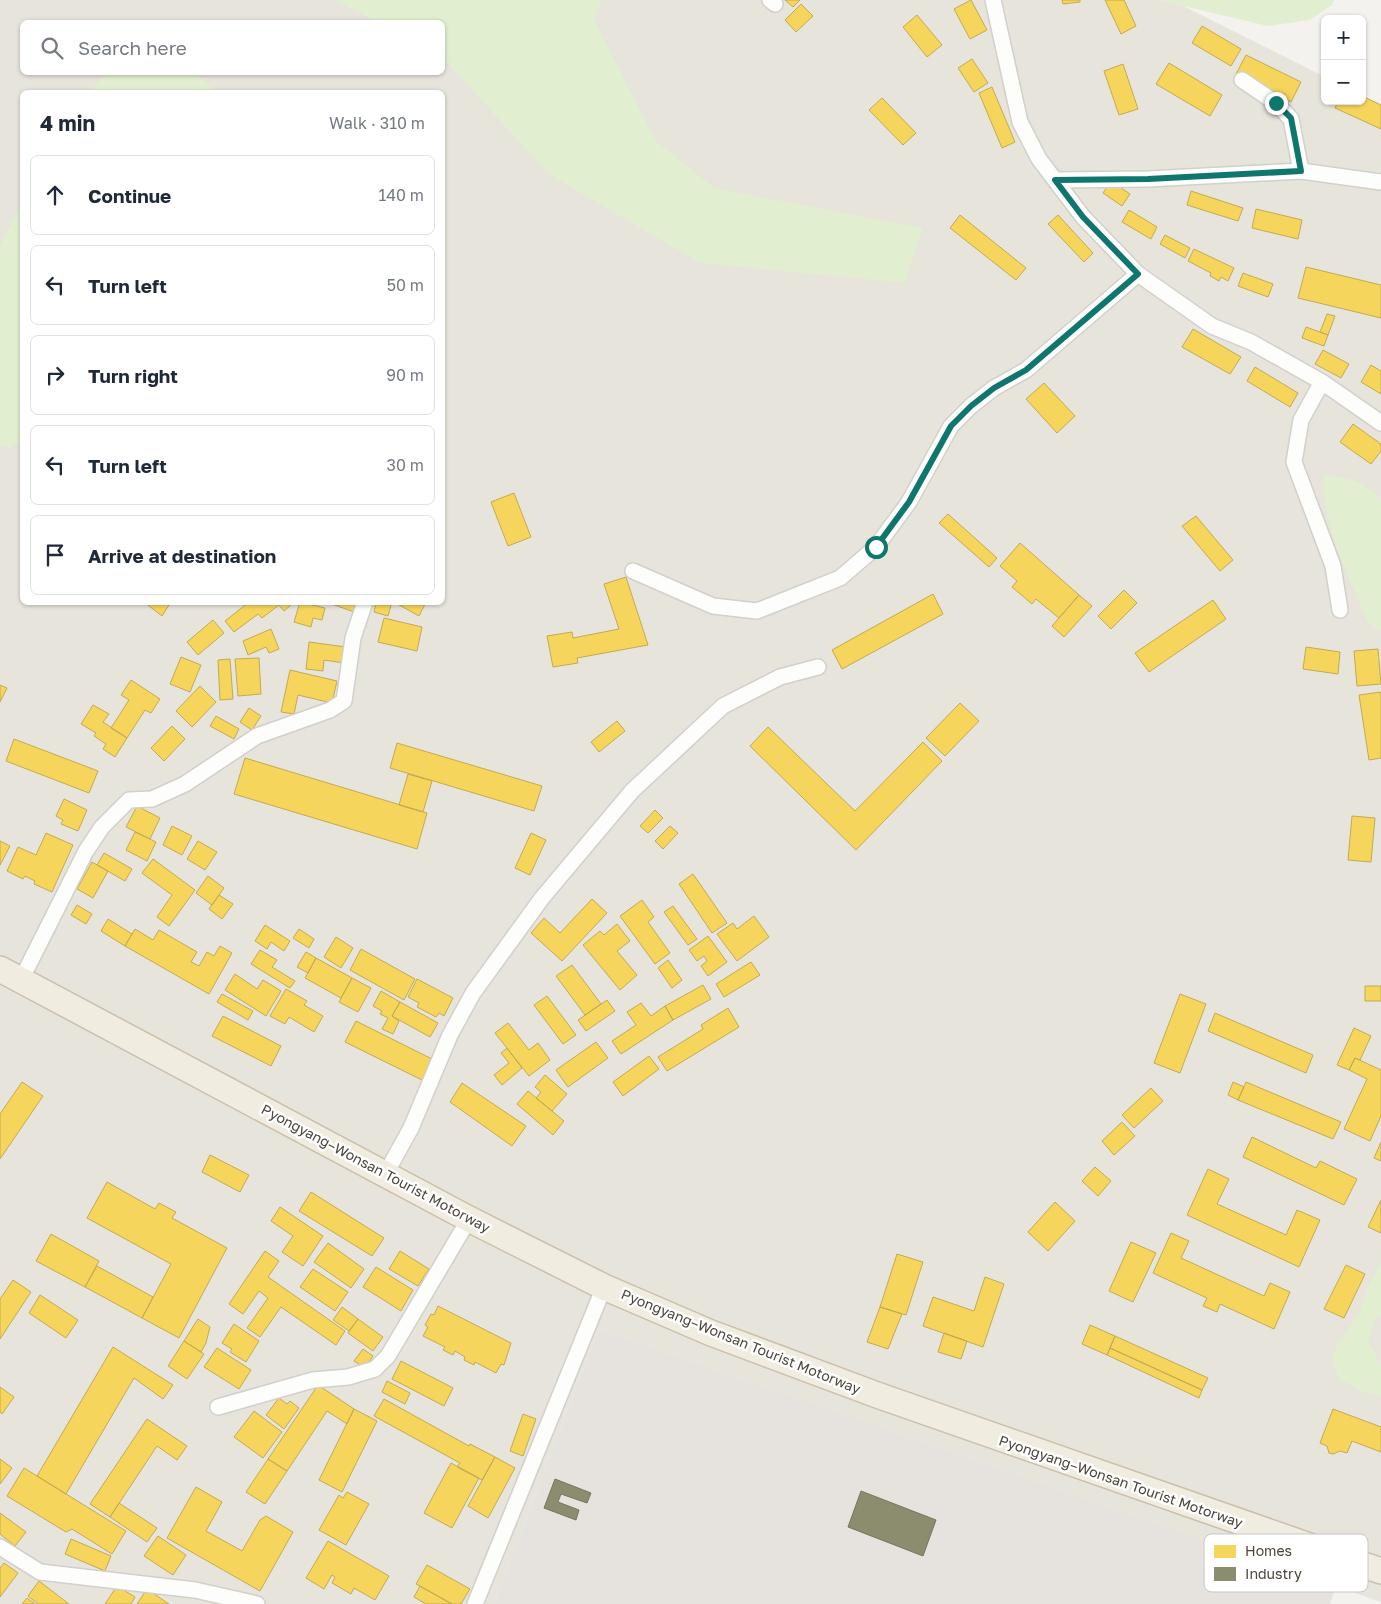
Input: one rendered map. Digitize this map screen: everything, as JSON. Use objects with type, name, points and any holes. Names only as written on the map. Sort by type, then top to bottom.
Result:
[{"type":"highway","name":"Pyongyang–Wonsan Tourist Motorway","points":[[11,975],[469,1218],[604,1286],[710,1332],[877,1395],[1275,1534]]},
{"type":"highway","name":"Pyongyang–Wonsan Tourist Motorway","points":[[1368,1566],[1381,1571]]},
{"type":"street","points":[[993,0],[1020,122],[1039,159],[1083,217],[1138,274],[1212,326],[1251,342],[1322,382],[1381,423]]},
{"type":"street","points":[[1242,80],[1276,103],[1291,118],[1301,171]]},
{"type":"street","points":[[1055,180],[1148,179],[1301,171],[1381,182]]},
{"type":"street","points":[[633,571],[712,606],[757,611],[840,578],[876,547],[909,502],[951,426],[994,388],[1026,370],[1138,274]]},
{"type":"street","points":[[1322,382],[1301,420],[1294,462],[1333,566],[1340,610]]},
{"type":"street","points":[[11,975],[102,827],[129,800],[152,799],[185,784],[257,736],[330,710],[344,701],[354,638],[364,605]]},
{"type":"street","points":[[386,1173],[411,1128],[450,1035],[473,994],[542,898],[632,791],[723,706],[780,677],[818,667]]},
{"type":"street","points":[[218,1407],[313,1380],[348,1377],[375,1369],[388,1356],[469,1218]]},
{"type":"street","points":[[475,1604],[604,1286]]},
{"type":"street","points":[[0,1547],[40,1572],[195,1590],[225,1601],[258,1604]]},
{"type":"shaded area","points":[[0,0],[1171,0],[1321,75],[1321,105],[1366,105],[1366,98],[1381,105],[1381,1602],[1352,1592],[1368,1592],[1368,1534],[1204,1534],[1204,1540],[599,1329],[494,1604],[0,1604]]},
{"type":"shaded area","points":[[599,1329],[1204,1540],[1204,1592],[1334,1592],[1330,1604],[494,1604]]},
{"type":"green space","points":[[334,0],[601,0],[594,19],[656,141],[714,188],[923,228],[905,283],[700,263],[550,175],[445,60],[445,20],[374,20]]},
{"type":"green space","points":[[1158,0],[1334,0],[1332,5],[1310,20],[1268,26]]},
{"type":"green space","points":[[105,75],[197,75],[214,90],[92,90]]},
{"type":"green space","points":[[20,206],[20,443],[9,448],[0,445],[0,245]]},
{"type":"green space","points":[[1323,475],[1355,481],[1368,488],[1381,500],[1381,631],[1368,623],[1345,569],[1327,514]]},
{"type":"green space","points":[[1381,1262],[1381,1316],[1376,1317],[1368,1341],[1381,1365],[1381,1396],[1361,1391],[1338,1378],[1332,1354],[1360,1311],[1368,1287]]},
{"type":"building: Homes","points":[[785,0],[800,0],[793,7]]},
{"type":"building: Homes","points":[[971,0],[987,30],[970,39],[954,9]]},
{"type":"building: Homes","points":[[1062,0],[1080,0],[1080,2],[1063,4]]},
{"type":"building: Homes","points":[[1105,0],[1124,0],[1136,26],[1121,34]]},
{"type":"building: Homes","points":[[801,4],[813,16],[796,32],[785,20]]},
{"type":"building: Homes","points":[[917,15],[942,45],[927,57],[903,27]]},
{"type":"building: Homes","points":[[1202,26],[1241,49],[1231,66],[1192,43]]},
{"type":"building: Homes","points":[[1246,55],[1301,82],[1291,102],[1236,74]]},
{"type":"building: Homes","points":[[972,59],[988,83],[974,92],[958,68]]},
{"type":"building: Homes","points":[[1169,63],[1222,95],[1210,116],[1156,84]]},
{"type":"building: Homes","points":[[1123,64],[1138,109],[1119,115],[1104,71]]},
{"type":"building: Homes","points":[[992,87],[1015,142],[1002,148],[979,93]]},
{"type":"building: Homes","points":[[882,98],[916,133],[903,145],[869,110]]},
{"type":"building: Homes","points":[[1366,98],[1381,105],[1381,129],[1335,108],[1336,105],[1366,105]]},
{"type":"building: Homes","points":[[1111,181],[1130,194],[1122,206],[1103,193]]},
{"type":"building: Homes","points":[[1191,191],[1243,208],[1238,221],[1187,205]]},
{"type":"building: Homes","points":[[1256,209],[1302,220],[1298,239],[1252,228]]},
{"type":"building: Homes","points":[[1129,210],[1157,227],[1151,239],[1122,222]]},
{"type":"building: Homes","points":[[960,215],[1026,268],[1016,280],[950,228]]},
{"type":"building: Homes","points":[[1058,215],[1093,253],[1084,262],[1048,224]]},
{"type":"building: Homes","points":[[1165,235],[1190,248],[1185,258],[1160,244]]},
{"type":"building: Homes","points":[[1194,249],[1234,268],[1228,281],[1221,277],[1219,281],[1210,276],[1211,273],[1188,261]]},
{"type":"building: Homes","points":[[1306,267],[1381,285],[1381,318],[1298,298]]},
{"type":"building: Homes","points":[[1243,273],[1273,284],[1268,297],[1238,286]]},
{"type":"building: Homes","points":[[1327,314],[1335,316],[1328,335],[1320,332]]},
{"type":"building: Homes","points":[[1306,327],[1328,335],[1324,346],[1302,338]]},
{"type":"building: Homes","points":[[1193,329],[1241,357],[1230,374],[1182,347]]},
{"type":"building: Homes","points":[[1323,350],[1349,364],[1341,378],[1315,364]]},
{"type":"building: Homes","points":[[1371,365],[1381,371],[1381,394],[1361,382]]},
{"type":"building: Homes","points":[[1255,367],[1298,393],[1290,407],[1247,381]]},
{"type":"building: Homes","points":[[1044,383],[1075,416],[1057,433],[1026,399]]},
{"type":"building: Homes","points":[[1353,424],[1381,444],[1381,451],[1371,464],[1340,442]]},
{"type":"building: Homes","points":[[514,493],[531,537],[508,546],[491,502]]},
{"type":"building: Homes","points":[[948,514],[997,558],[989,567],[939,523]]},
{"type":"building: Homes","points":[[1196,516],[1233,560],[1220,571],[1182,526]]},
{"type":"building: Homes","points":[[1020,543],[1079,595],[1059,618],[1036,599],[1032,604],[1012,587],[1017,581],[1000,566]]},
{"type":"building: Homes","points":[[626,577],[648,645],[577,658],[578,663],[553,667],[547,636],[572,632],[573,638],[619,629],[604,584]]},
{"type":"building: Homes","points":[[1124,590],[1137,603],[1111,629],[1098,616]]},
{"type":"building: Homes","points":[[933,594],[943,614],[842,669],[832,650]]},
{"type":"building: Homes","points":[[1079,595],[1092,606],[1064,637],[1052,626]]},
{"type":"building: Homes","points":[[1213,600],[1226,619],[1149,672],[1135,653]]},
{"type":"building: Homes","points":[[148,605],[169,605],[162,616]]},
{"type":"building: Homes","points":[[245,605],[279,605],[262,618],[258,614],[234,632],[225,621]]},
{"type":"building: Homes","points":[[279,605],[291,605],[284,611]]},
{"type":"building: Homes","points":[[299,605],[312,605],[325,608],[322,620],[313,618],[311,627],[294,622]]},
{"type":"building: Homes","points":[[334,605],[360,605],[357,613]]},
{"type":"building: Homes","points":[[375,605],[391,605],[388,616],[374,612]]},
{"type":"building: Homes","points":[[399,605],[424,605],[419,616]]},
{"type":"building: Homes","points":[[384,618],[422,627],[417,651],[378,642]]},
{"type":"building: Homes","points":[[213,620],[224,633],[198,655],[187,642]]},
{"type":"building: Homes","points":[[271,629],[279,649],[269,653],[266,647],[248,655],[243,641]]},
{"type":"building: Homes","points":[[309,642],[346,647],[344,663],[324,660],[323,671],[306,669]]},
{"type":"building: Homes","points":[[1306,647],[1340,652],[1338,674],[1303,669]]},
{"type":"building: Homes","points":[[1378,649],[1381,684],[1357,686],[1354,651]]},
{"type":"building: Homes","points":[[181,657],[201,665],[190,692],[170,684]]},
{"type":"building: Homes","points":[[259,658],[261,694],[238,696],[235,659]]},
{"type":"building: Homes","points":[[230,659],[233,699],[220,700],[218,660]]},
{"type":"building: Homes","points":[[290,670],[337,681],[332,703],[298,695],[294,714],[281,712]]},
{"type":"building: Homes","points":[[131,680],[160,699],[151,713],[145,710],[127,738],[111,728],[129,700],[121,695]]},
{"type":"building: Homes","points":[[0,685],[7,688],[0,702]]},
{"type":"building: Homes","points":[[200,686],[216,702],[192,727],[176,711]]},
{"type":"building: Homes","points":[[1381,692],[1381,758],[1369,760],[1359,695]]},
{"type":"building: Homes","points":[[960,703],[979,721],[945,756],[926,738]]},
{"type":"building: Homes","points":[[93,705],[109,714],[103,722],[127,738],[115,757],[103,749],[106,744],[94,736],[96,733],[81,724]]},
{"type":"building: Homes","points":[[249,708],[261,716],[252,730],[240,722]]},
{"type":"building: Homes","points":[[216,716],[239,729],[234,739],[210,726]]},
{"type":"building: Homes","points":[[617,721],[625,731],[599,752],[591,742]]},
{"type":"building: Homes","points":[[172,726],[185,739],[164,761],[151,748]]},
{"type":"building: Homes","points":[[768,727],[855,811],[923,742],[942,761],[856,850],[750,746]]},
{"type":"building: Homes","points":[[14,739],[98,771],[89,793],[6,761]]},
{"type":"building: Homes","points":[[397,743],[542,786],[534,811],[390,768]]},
{"type":"building: Homes","points":[[245,758],[427,813],[417,849],[234,794]]},
{"type":"building: Homes","points":[[408,774],[432,781],[423,812],[399,805]]},
{"type":"building: Homes","points":[[64,799],[87,810],[78,831],[61,824],[63,820],[56,816]]},
{"type":"building: Homes","points":[[137,806],[160,818],[150,839],[126,827]]},
{"type":"building: Homes","points":[[655,810],[663,818],[648,833],[640,826]]},
{"type":"building: Homes","points":[[1352,816],[1375,818],[1371,862],[1348,860]]},
{"type":"building: Homes","points":[[172,826],[192,836],[182,855],[163,845]]},
{"type":"building: Homes","points":[[670,826],[678,833],[663,849],[655,841]]},
{"type":"building: Homes","points":[[135,832],[156,842],[147,861],[126,850]]},
{"type":"building: Homes","points":[[46,833],[73,845],[52,892],[34,884],[35,881],[25,876],[23,879],[7,871],[18,847],[36,855]]},
{"type":"building: Homes","points":[[531,833],[546,840],[530,875],[515,868]]},
{"type":"building: Homes","points":[[0,841],[10,846],[0,865]]},
{"type":"building: Homes","points":[[198,841],[217,852],[205,870],[187,859]]},
{"type":"building: Homes","points":[[104,853],[132,869],[125,881],[97,865]]},
{"type":"building: Homes","points":[[153,859],[195,890],[169,926],[157,917],[172,895],[142,873]]},
{"type":"building: Homes","points":[[92,862],[108,871],[93,898],[77,889]]},
{"type":"building: Homes","points":[[693,874],[727,923],[712,933],[679,884]]},
{"type":"building: Homes","points":[[208,876],[224,888],[212,905],[196,893]]},
{"type":"building: Homes","points":[[219,895],[233,904],[222,919],[209,909]]},
{"type":"building: Homes","points":[[592,899],[607,913],[562,961],[531,933],[544,918],[560,933]]},
{"type":"building: Homes","points":[[642,900],[654,917],[648,922],[670,953],[655,964],[620,916]]},
{"type":"building: Homes","points":[[77,905],[92,914],[86,924],[71,915]]},
{"type":"building: Homes","points":[[673,906],[697,939],[688,945],[664,912]]},
{"type":"building: Homes","points":[[754,916],[769,937],[737,961],[717,934],[733,923],[737,929]]},
{"type":"building: Homes","points":[[108,919],[132,934],[125,946],[101,931]]},
{"type":"building: Homes","points":[[617,924],[630,941],[617,951],[637,975],[620,990],[583,945],[600,931],[604,935]]},
{"type":"building: Homes","points":[[265,925],[290,941],[284,951],[271,942],[267,949],[255,941]]},
{"type":"building: Homes","points":[[135,929],[153,940],[159,930],[197,952],[191,962],[199,966],[207,952],[214,956],[220,946],[232,953],[209,994],[125,946]]},
{"type":"building: Homes","points":[[299,929],[314,939],[309,948],[293,938]]},
{"type":"building: Homes","points":[[708,936],[727,962],[708,976],[701,966],[707,961],[704,956],[697,961],[689,950]]},
{"type":"building: Homes","points":[[336,937],[353,948],[341,968],[324,957]]},
{"type":"building: Homes","points":[[361,949],[415,979],[404,1000],[350,970]]},
{"type":"building: Homes","points":[[260,950],[277,960],[272,967],[295,981],[290,988],[251,964]]},
{"type":"building: Homes","points":[[306,952],[316,958],[308,973],[297,967]]},
{"type":"building: Homes","points":[[316,958],[352,978],[341,998],[305,978]]},
{"type":"building: Homes","points":[[668,960],[682,980],[672,988],[658,968]]},
{"type":"building: Homes","points":[[751,962],[760,975],[724,997],[716,984]]},
{"type":"building: Homes","points":[[572,965],[601,1004],[585,1015],[556,976]]},
{"type":"building: Homes","points":[[235,974],[257,989],[263,980],[281,991],[266,1016],[225,990]]},
{"type":"building: Homes","points":[[352,978],[371,988],[358,1012],[339,1002]]},
{"type":"building: Homes","points":[[417,979],[453,998],[444,1016],[439,1013],[436,1017],[417,1007],[419,1003],[408,997]]},
{"type":"building: Homes","points":[[703,985],[711,999],[673,1020],[665,1006]]},
{"type":"building: Homes","points":[[1365,986],[1381,986],[1381,1001],[1365,1001]]},
{"type":"building: Homes","points":[[286,989],[307,1001],[304,1005],[323,1016],[314,1032],[289,1017],[285,1024],[270,1016]]},
{"type":"building: Homes","points":[[381,991],[400,1002],[392,1016],[399,1021],[393,1034],[382,1029],[388,1018],[380,1014],[382,1011],[373,1006]]},
{"type":"building: Homes","points":[[222,994],[253,1011],[248,1020],[217,1002]]},
{"type":"building: Homes","points":[[1180,994],[1206,1004],[1180,1073],[1154,1063]]},
{"type":"building: Homes","points":[[547,996],[576,1035],[563,1044],[534,1005]]},
{"type":"building: Homes","points":[[607,1000],[615,1011],[586,1031],[578,1020]]},
{"type":"building: Homes","points":[[400,1002],[438,1023],[430,1037],[392,1016]]},
{"type":"building: Homes","points":[[641,1003],[651,1016],[665,1006],[673,1020],[621,1054],[612,1041],[636,1025],[627,1012]]},
{"type":"building: Homes","points":[[728,1008],[739,1027],[667,1071],[658,1057],[703,1029],[701,1025]]},
{"type":"building: Homes","points":[[1215,1013],[1313,1055],[1306,1073],[1208,1031]]},
{"type":"building: Homes","points":[[223,1016],[281,1046],[271,1066],[212,1036]]},
{"type":"building: Homes","points":[[356,1021],[432,1059],[422,1080],[345,1042]]},
{"type":"building: Homes","points":[[508,1023],[529,1050],[538,1043],[550,1060],[529,1076],[495,1033]]},
{"type":"building: Homes","points":[[1354,1028],[1371,1036],[1360,1060],[1355,1058],[1349,1070],[1337,1065]]},
{"type":"building: Homes","points":[[596,1042],[608,1058],[568,1087],[556,1070]]},
{"type":"building: Homes","points":[[507,1048],[522,1068],[502,1085],[494,1075],[509,1063],[501,1053]]},
{"type":"building: Homes","points":[[649,1056],[659,1069],[623,1096],[613,1082]]},
{"type":"building: Homes","points":[[1355,1058],[1381,1070],[1381,1116],[1370,1141],[1344,1129],[1367,1079],[1349,1070]]},
{"type":"building: Homes","points":[[545,1075],[567,1094],[552,1111],[536,1098],[541,1092],[535,1087]]},
{"type":"building: Homes","points":[[22,1082],[43,1096],[0,1159],[0,1114]]},
{"type":"building: Homes","points":[[1233,1082],[1244,1087],[1238,1100],[1228,1095]]},
{"type":"building: Homes","points":[[1246,1082],[1341,1122],[1333,1139],[1238,1100]]},
{"type":"building: Homes","points":[[462,1083],[526,1126],[512,1146],[450,1102]]},
{"type":"building: Homes","points":[[1151,1088],[1163,1101],[1134,1128],[1122,1115]]},
{"type":"building: Homes","points":[[528,1091],[564,1121],[553,1135],[517,1104]]},
{"type":"building: Homes","points":[[1122,1122],[1135,1136],[1114,1155],[1102,1141]]},
{"type":"building: Homes","points":[[1252,1137],[1316,1168],[1320,1161],[1357,1179],[1344,1205],[1243,1157]]},
{"type":"building: Homes","points":[[1381,1142],[1381,1161],[1374,1158]]},
{"type":"building: Homes","points":[[210,1155],[249,1175],[240,1192],[202,1172]]},
{"type":"building: Homes","points":[[1095,1167],[1111,1181],[1098,1196],[1082,1181]]},
{"type":"building: Homes","points":[[1208,1169],[1229,1179],[1217,1204],[1286,1235],[1297,1210],[1320,1220],[1299,1267],[1187,1215]]},
{"type":"building: Homes","points":[[107,1182],[155,1209],[159,1203],[176,1212],[172,1218],[227,1248],[179,1338],[142,1318],[171,1264],[87,1218]]},
{"type":"building: Homes","points":[[311,1192],[384,1238],[372,1256],[299,1211]]},
{"type":"building: Homes","points":[[1381,1200],[1381,1233],[1368,1227]]},
{"type":"building: Homes","points":[[1055,1202],[1075,1221],[1048,1251],[1028,1232]]},
{"type":"building: Homes","points":[[280,1207],[323,1236],[303,1266],[282,1252],[293,1236],[271,1221]]},
{"type":"building: Homes","points":[[1171,1233],[1189,1241],[1181,1258],[1264,1296],[1270,1283],[1290,1292],[1274,1329],[1220,1304],[1217,1312],[1203,1306],[1207,1298],[1153,1273]]},
{"type":"building: Homes","points":[[51,1234],[99,1261],[85,1287],[36,1261]]},
{"type":"building: Homes","points":[[1131,1242],[1156,1253],[1133,1302],[1109,1291]]},
{"type":"building: Homes","points":[[328,1243],[364,1269],[351,1288],[314,1262]]},
{"type":"building: Homes","points":[[265,1251],[279,1261],[268,1277],[345,1331],[336,1345],[281,1307],[260,1337],[247,1328],[268,1298],[259,1291],[243,1314],[229,1304]]},
{"type":"building: Homes","points":[[400,1251],[429,1269],[418,1286],[389,1269]]},
{"type":"building: Homes","points":[[897,1254],[923,1262],[906,1315],[880,1307]]},
{"type":"building: Homes","points":[[1346,1265],[1365,1274],[1344,1318],[1324,1309]]},
{"type":"building: Homes","points":[[97,1266],[153,1297],[142,1318],[85,1287]]},
{"type":"building: Homes","points":[[376,1267],[413,1290],[401,1311],[363,1287]]},
{"type":"building: Homes","points":[[313,1269],[348,1292],[335,1311],[300,1287]]},
{"type":"building: Homes","points":[[985,1277],[1004,1284],[983,1347],[923,1326],[933,1297],[974,1311]]},
{"type":"building: Homes","points":[[13,1280],[31,1292],[0,1339],[0,1299]]},
{"type":"building: Homes","points":[[40,1295],[78,1320],[66,1338],[29,1313]]},
{"type":"building: Homes","points":[[438,1306],[511,1343],[504,1365],[501,1364],[496,1373],[475,1362],[474,1365],[464,1360],[465,1357],[455,1351],[453,1355],[443,1350],[445,1347],[423,1336],[428,1327],[425,1325],[431,1314],[434,1315]]},
{"type":"building: Homes","points":[[342,1307],[358,1319],[349,1331],[333,1320]]},
{"type":"building: Homes","points":[[880,1307],[902,1314],[888,1349],[867,1342]]},
{"type":"building: Homes","points":[[198,1319],[210,1327],[206,1343],[201,1352],[184,1341]]},
{"type":"building: Homes","points":[[358,1319],[383,1337],[373,1351],[348,1333]]},
{"type":"building: Homes","points":[[234,1324],[259,1341],[246,1362],[230,1352],[232,1349],[222,1343]]},
{"type":"building: Homes","points":[[1090,1325],[1115,1336],[1107,1355],[1082,1344]]},
{"type":"building: Homes","points":[[944,1333],[967,1341],[961,1359],[938,1352]]},
{"type":"building: Homes","points":[[1115,1336],[1208,1378],[1202,1390],[1110,1348]]},
{"type":"building: Homes","points":[[184,1341],[204,1354],[187,1379],[168,1366]]},
{"type":"building: Homes","points":[[113,1347],[173,1385],[163,1399],[134,1378],[66,1494],[37,1476]]},
{"type":"building: Homes","points":[[217,1348],[251,1370],[239,1389],[204,1367]]},
{"type":"building: Homes","points":[[1110,1348],[1202,1390],[1199,1398],[1107,1355]]},
{"type":"building: Homes","points":[[363,1349],[373,1356],[365,1368],[354,1361]]},
{"type":"building: Homes","points":[[401,1361],[453,1388],[444,1406],[392,1379]]},
{"type":"building: Homes","points":[[387,1381],[410,1393],[405,1404],[382,1392]]},
{"type":"building: Homes","points":[[318,1385],[354,1409],[347,1424],[327,1411],[287,1471],[268,1459]]},
{"type":"building: Homes","points":[[0,1387],[14,1397],[2,1414],[0,1412]]},
{"type":"building: Homes","points":[[279,1398],[287,1404],[290,1401],[299,1408],[284,1429],[266,1415]]},
{"type":"building: Homes","points":[[384,1399],[469,1446],[470,1444],[495,1457],[482,1480],[457,1467],[460,1463],[374,1416]]},
{"type":"building: Homes","points":[[354,1409],[377,1421],[342,1492],[319,1480]]},
{"type":"building: Homes","points":[[1333,1409],[1381,1427],[1381,1452],[1352,1441],[1347,1453],[1340,1451],[1333,1454],[1329,1453],[1327,1446],[1320,1443]]},
{"type":"building: Homes","points":[[254,1411],[282,1432],[263,1458],[234,1437]]},
{"type":"building: Homes","points":[[523,1414],[536,1419],[523,1456],[510,1451]]},
{"type":"building: Homes","points":[[147,1419],[187,1446],[177,1460],[157,1446],[110,1517],[90,1504]]},
{"type":"building: Homes","points":[[495,1457],[515,1468],[488,1518],[468,1506]]},
{"type":"building: Homes","points":[[0,1459],[12,1468],[0,1484]]},
{"type":"building: Homes","points":[[268,1459],[287,1471],[265,1504],[246,1492]]},
{"type":"building: Homes","points":[[451,1463],[479,1478],[452,1528],[424,1513]]},
{"type":"building: Homes","points":[[24,1468],[126,1531],[112,1554],[72,1529],[66,1532],[7,1496]]},
{"type":"building: Homes","points":[[196,1487],[222,1502],[206,1531],[242,1551],[260,1520],[266,1516],[293,1532],[260,1591],[167,1538]]},
{"type":"building: Homes","points":[[347,1492],[369,1504],[346,1545],[319,1530],[339,1495],[343,1498]]},
{"type":"building: Homes","points":[[119,1503],[157,1528],[147,1542],[110,1517]]},
{"type":"building: Homes","points":[[0,1513],[26,1532],[15,1546],[0,1534]]},
{"type":"building: Homes","points":[[158,1536],[186,1555],[173,1575],[144,1556]]},
{"type":"building: Homes","points":[[71,1539],[111,1556],[105,1571],[65,1554]]},
{"type":"building: Homes","points":[[328,1541],[389,1576],[375,1600],[354,1588],[351,1594],[332,1583],[335,1577],[332,1575],[324,1589],[306,1578]]},
{"type":"building: Homes","points":[[4,1563],[18,1573],[0,1597],[0,1568]]},
{"type":"building: Homes","points":[[427,1565],[470,1589],[461,1604],[452,1604],[416,1584]]},
{"type":"building: Homes","points":[[39,1581],[69,1604],[38,1604],[28,1596]]},
{"type":"building: Homes","points":[[117,1586],[135,1597],[131,1604],[105,1604]]},
{"type":"building: Homes","points":[[420,1586],[452,1604],[426,1604],[414,1597]]},
{"type":"building: Homes","points":[[147,1589],[169,1604],[137,1604]]},
{"type":"building: Homes","points":[[27,1598],[35,1604],[22,1604]]},
{"type":"building: Industry","points":[[555,1479],[591,1493],[587,1503],[561,1494],[558,1502],[579,1510],[576,1520],[544,1508]]},
{"type":"building: Industry","points":[[861,1491],[936,1520],[923,1556],[848,1527]]},
{"type":"route","points":[[876,547],[909,502],[951,426],[971,406],[994,388],[1026,370],[1138,274],[1083,217],[1055,180],[1096,178],[1148,179],[1301,171],[1291,118],[1276,103]]}]
